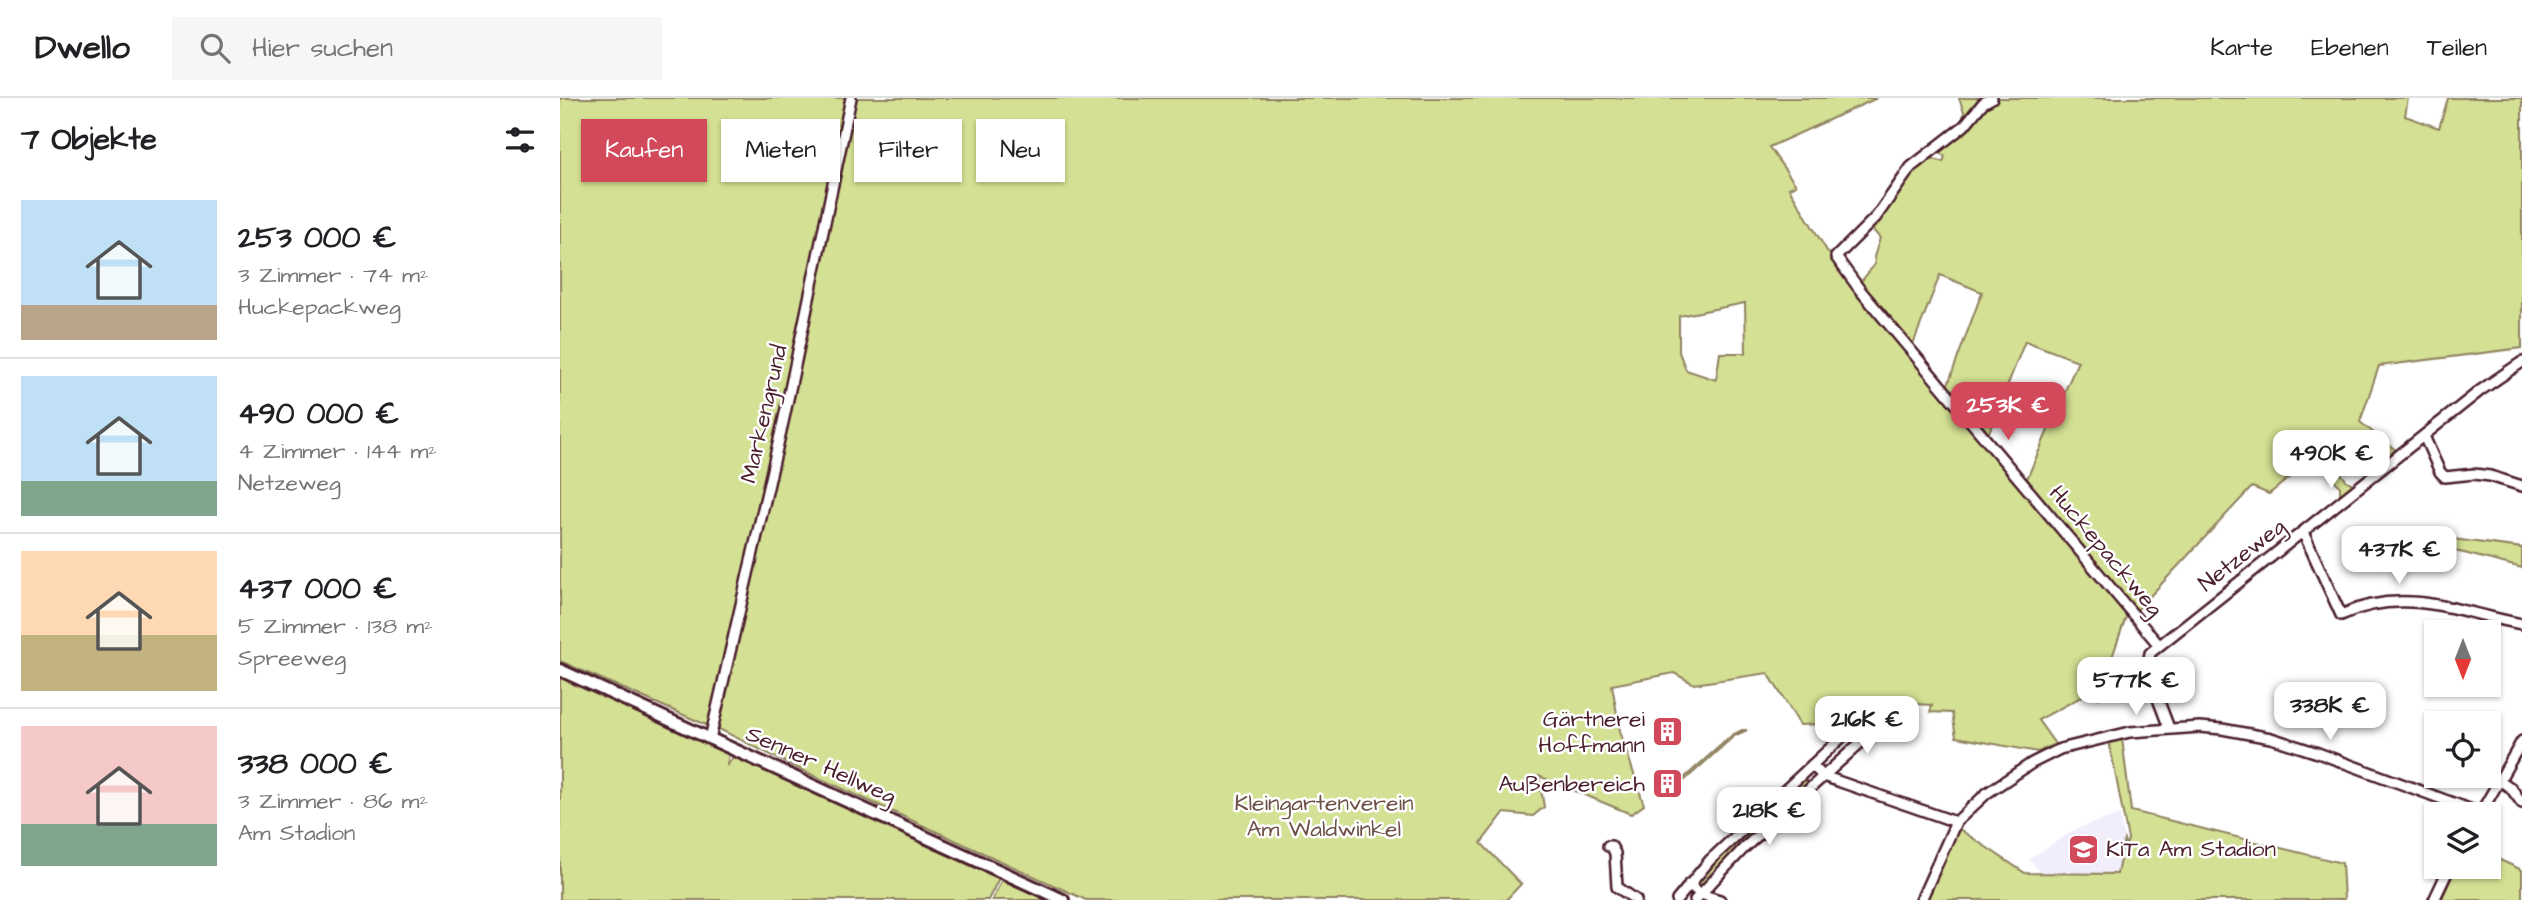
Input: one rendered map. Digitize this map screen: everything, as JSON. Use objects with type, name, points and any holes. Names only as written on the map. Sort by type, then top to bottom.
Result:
[{"type":"street","name":"Markengrund","points":[[710,739],[784,418],[851,98]]},
{"type":"street","name":"Huckepackweg","points":[[1992,98],[1983,103],[1964,126],[1911,167],[1876,217],[1836,257],[1860,290],[2158,644]]},
{"type":"street","name":"Netzeweg","points":[[2158,644],[2481,390],[2522,362]]},
{"type":"street","points":[[2424,436],[2440,472],[2445,477],[2484,475],[2522,486]]},
{"type":"street","points":[[2303,532],[2341,615],[2378,603],[2407,600],[2451,607],[2522,624]]},
{"type":"street","points":[[2158,644],[2150,653],[2147,670],[2169,728]]},
{"type":"street","name":"Senner Hellweg","points":[[560,670],[1063,900]]},
{"type":"street","points":[[1698,897],[1744,848],[1891,715]]},
{"type":"street","points":[[1921,900],[1956,822],[1998,785],[2060,749],[2130,732],[2169,728],[2222,729],[2271,738],[2450,802]]},
{"type":"street","points":[[1676,900],[1710,860],[1841,738]]},
{"type":"street","points":[[2501,777],[2522,741]]},
{"type":"street","points":[[1812,765],[1823,776],[1956,822]]},
{"type":"street","points":[[2501,781],[2511,788],[2522,803]]},
{"type":"street","points":[[1608,846],[1611,846],[1615,853],[1617,887],[1636,900]]},
{"type":"street","points":[[2434,900],[2444,879]]},
{"type":"street","points":[[1689,884],[1698,897],[1720,900]]},
{"type":"shaded area","name":"KiTa Am Stadion","points":[[2120,814],[2124,840],[2118,874],[2040,872],[2029,859],[2076,829]]},
{"type":"green space","points":[[560,98],[849,98],[840,139],[840,119],[721,119],[721,182],[831,182],[711,727],[560,661]]},
{"type":"green space","name":"Kleingartenverein Am Waldwinkel","points":[[856,98],[1877,98],[1769,147],[1796,185],[1789,188],[1827,251],[1859,284],[1875,264],[1874,257],[1880,238],[1871,228],[1912,169],[1928,157],[1943,162],[1945,156],[1928,148],[1962,124],[1964,112],[1959,98],[2408,98],[2405,116],[2439,128],[2448,98],[2522,98],[2522,348],[2379,366],[2360,422],[2397,451],[2382,464],[2344,434],[2325,451],[2347,481],[2353,484],[2359,482],[2340,496],[2340,487],[2316,456],[2269,494],[2252,487],[2137,610],[2128,611],[2098,698],[2092,691],[2038,720],[2055,744],[2038,752],[1956,737],[1952,713],[1930,712],[1932,705],[1897,703],[1889,707],[1875,700],[1841,733],[1827,725],[1800,725],[1768,673],[1694,684],[1674,673],[1612,685],[1620,731],[1644,805],[1631,814],[1539,776],[1544,807],[1533,816],[1504,813],[1481,843],[1521,884],[1506,900],[1086,900],[795,767],[717,728],[837,182],[840,182],[840,171]],"holes":[[[1940,275],[1982,292],[1947,387],[1912,347]],[[1745,303],[1746,353],[1720,353],[1716,380],[1686,370],[1679,352],[1679,316]],[[2025,341],[2078,361],[2026,481],[1988,435]]]},
{"type":"green space","points":[[2422,535],[2522,548],[2522,568],[2422,545]]},
{"type":"green space","points":[[560,675],[729,752],[727,766],[733,757],[808,788],[1000,876],[988,900],[560,900]]},
{"type":"green space","points":[[1747,730],[1734,736],[1665,795],[1732,735]]},
{"type":"green space","points":[[2122,738],[2131,811],[2342,863],[2344,900],[1926,900],[1945,854],[1959,829],[2025,873],[2117,874],[2124,840],[2126,846],[2128,839],[2109,741]]},
{"type":"green space","points":[[1803,778],[1810,784],[1745,845],[1738,838]]},
{"type":"green space","points":[[1735,842],[1740,849],[1701,888],[1694,884],[1711,864]]},
{"type":"green space","points":[[2501,860],[2522,870],[2522,900],[2441,900],[2451,879],[2501,879]]},
{"type":"green space","points":[[1003,877],[1051,900],[992,900]]},
{"type":"place","name":"Gärtnerei Hoffmann","points":[[1668,732]]},
{"type":"place","name":"Außenbereich","points":[[1668,784]]},
{"type":"place","name":"KiTa Am Stadion","points":[[2083,849]]}]
